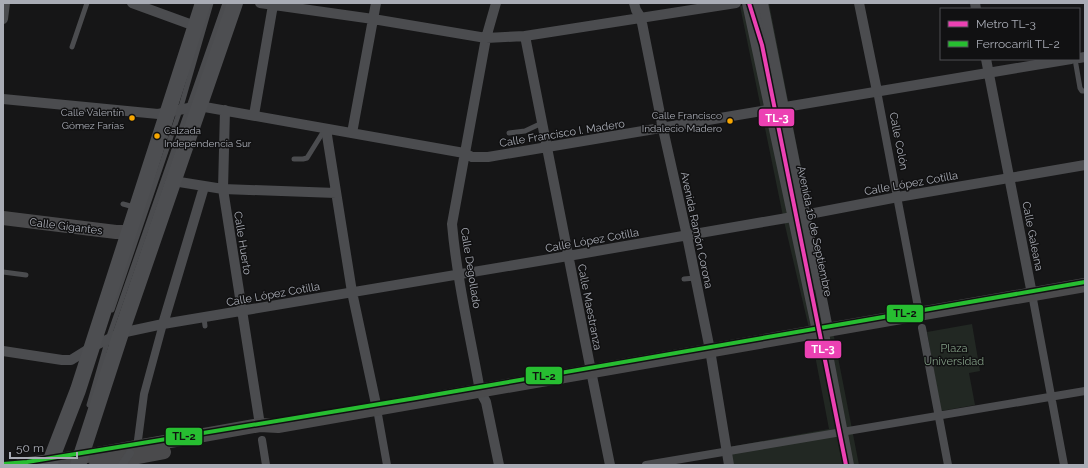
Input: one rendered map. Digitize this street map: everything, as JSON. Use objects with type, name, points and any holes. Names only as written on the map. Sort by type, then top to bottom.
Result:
[{"type":"main road","points":[[53,463],[78,390],[104,342],[173,181],[195,26],[203,3]]},
{"type":"main road","points":[[76,460],[129,232],[130,206],[184,109],[235,3]]},
{"type":"main road","name":"Calle Gigantes","points":[[3,218],[116,232],[129,232]]},
{"type":"main road","points":[[21,465],[76,460],[260,425],[278,426],[1085,285]]},
{"type":"main road","points":[[96,465],[262,433],[278,426]]},
{"type":"street","points":[[3,19],[5,3]]},
{"type":"street","points":[[132,3],[195,26]]},
{"type":"street","points":[[260,3],[373,19],[486,38],[525,36],[736,3]]},
{"type":"street","points":[[352,133],[376,3]]},
{"type":"street","name":"Calle Degollado","points":[[496,3],[486,38],[452,224],[458,274],[480,391],[486,402],[499,465]]},
{"type":"street","name":"Avenida Ramón Corona","points":[[634,3],[641,18],[663,129],[696,278],[710,350],[728,465]]},
{"type":"street","name":"Avenida 16 de Septiembre","points":[[747,3],[777,109]]},
{"type":"street","name":"Avenida 16 de Septiembre","points":[[755,3],[799,216]]},
{"type":"street","name":"Avenida 16 de Septiembre","points":[[763,3],[777,109],[850,465]]},
{"type":"street","name":"Calle Colón","points":[[859,3],[878,91],[918,307]]},
{"type":"street","points":[[254,115],[272,5]]},
{"type":"street","name":"Calle Maestranza","points":[[525,36],[610,465]]},
{"type":"street","name":"Calle Galeana","points":[[986,60],[1064,465]]},
{"type":"street","name":"Calle Francisco I. Madero","points":[[184,109],[225,110],[464,153],[472,157],[488,157],[663,129],[1065,60]]},
{"type":"street","points":[[3,99],[158,114],[184,109]]},
{"type":"street","name":"Calle Huerto","points":[[225,110],[223,189],[260,425]]},
{"type":"street","points":[[326,129],[352,292],[387,465]]},
{"type":"street","name":"Calle López Cotilla","points":[[3,351],[71,360],[104,342],[163,324],[205,322],[242,312],[352,292],[687,236],[898,197],[1085,165]]},
{"type":"street","points":[[173,181],[223,189],[336,194]]},
{"type":"street","points":[[138,440],[144,394],[163,324],[204,187]]},
{"type":"street","points":[[922,328],[948,465]]},
{"type":"street","points":[[646,465],[1085,391]]},
{"type":"street","points":[[262,440],[266,465]]},
{"type":"street","points":[[122,465],[130,453]]},
{"type":"lane","points":[[72,47],[87,3]]},
{"type":"lane","points":[[104,342],[184,109],[211,3]]},
{"type":"lane","points":[[88,411],[104,342],[184,109],[225,3]]},
{"type":"lane","points":[[1075,60],[1080,88],[1082,91],[1085,91]]},
{"type":"lane","points":[[509,133],[525,131],[542,123]]},
{"type":"lane","points":[[294,159],[307,158],[326,129]]},
{"type":"lane","points":[[3,272],[26,275]]},
{"type":"lane","points":[[684,279],[696,278]]},
{"type":"lane","points":[[53,463],[93,365]]},
{"type":"green space","points":[[756,3],[769,3],[859,465],[733,465],[729,447],[829,429],[814,350],[784,221],[740,6]]},
{"type":"green space","name":"Plaza Universidad","points":[[972,324],[980,371],[969,373],[975,405],[941,411],[927,332]]},
{"type":"metro line","name":"TL-3","points":[[749,3],[762,45],[846,465]]},
{"type":"rail line","name":"TL-2","points":[[3,464],[27,462],[416,398],[1085,282]]},
{"type":"place","name":"Calle Valentín Gómez Farías","points":[[132,118]]},
{"type":"place","name":"Calle Francisco Indalecio Madero","points":[[730,121]]},
{"type":"place","name":"Calzada Independencia Sur","points":[[157,136]]}]
